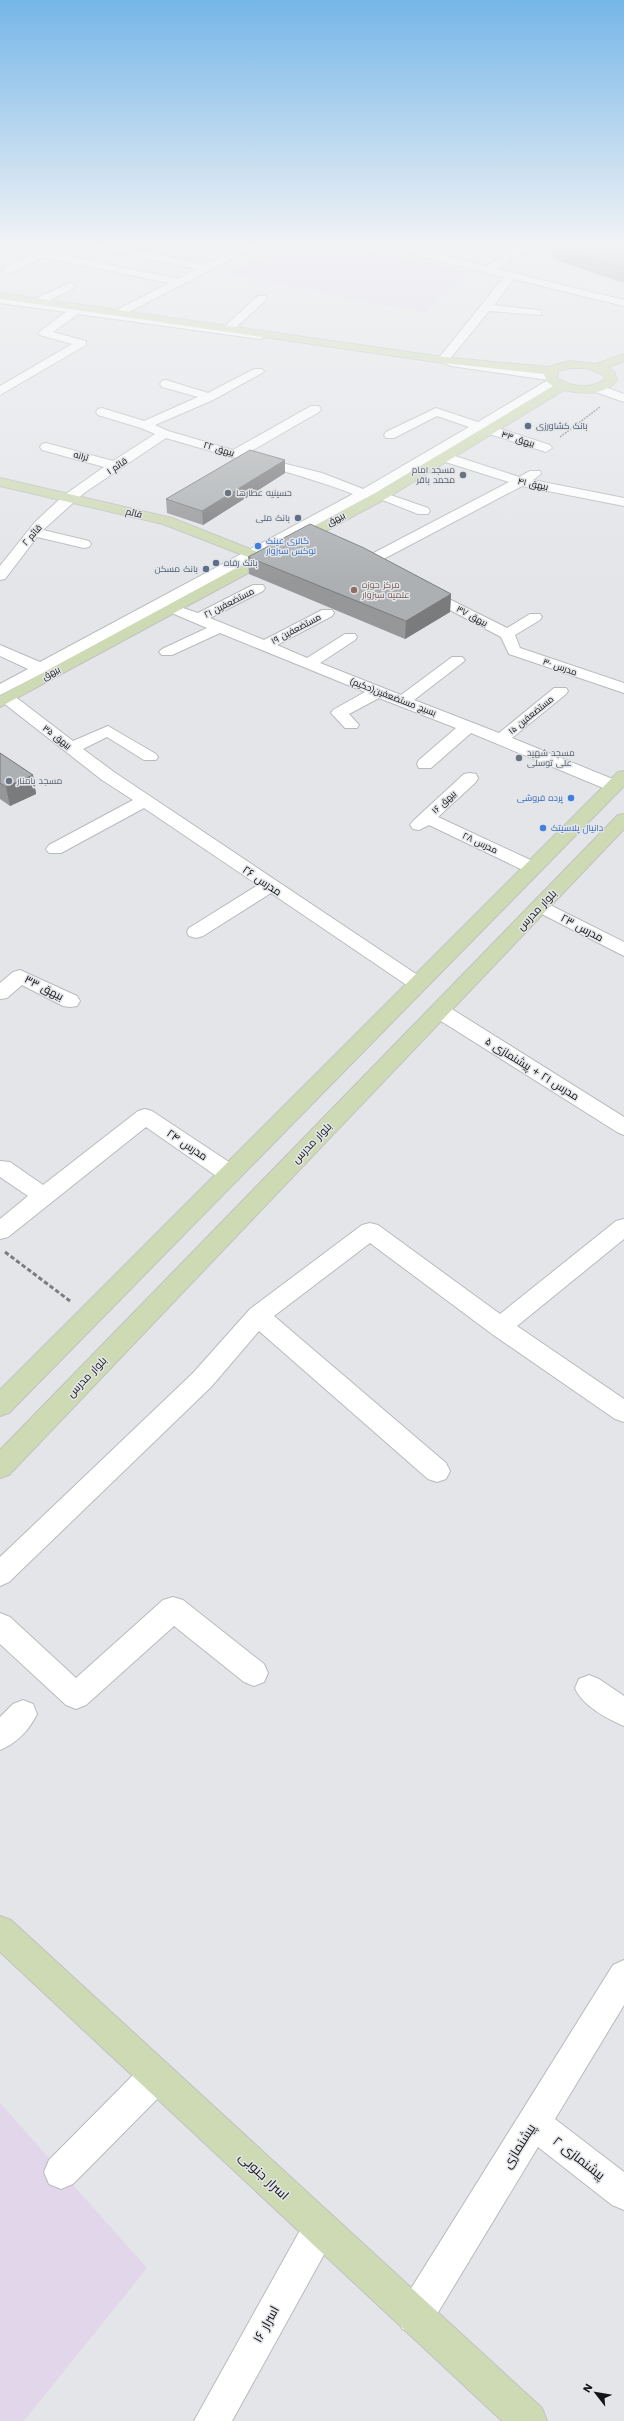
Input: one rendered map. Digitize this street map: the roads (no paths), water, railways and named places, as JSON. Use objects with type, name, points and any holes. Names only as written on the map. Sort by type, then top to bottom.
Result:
[{"type":"main road","points":[[408,355],[554,379],[579,389],[597,388],[611,380],[624,382]]},
{"type":"main road","points":[[598,367],[624,357]]},
{"type":"main road","points":[[554,379],[569,364],[598,367],[610,373],[611,380]]},
{"type":"main road","name":"بیهق","points":[[2,697],[44,671],[172,608],[259,557],[308,534],[382,495],[444,457],[554,379]]},
{"type":"main road","name":"قائم","points":[[0,482],[166,521],[259,557]]},
{"type":"main road","points":[[0,1406],[619,781]]},
{"type":"main road","name":"بلوار مدرس","points":[[0,1468],[624,819]]},
{"type":"main road","points":[[493,908],[533,913]]},
{"type":"main road","name":"اسرار جنوبی","points":[[0,1931],[529,2421]]},
{"type":"street","points":[[0,391],[62,355]]},
{"type":"street","points":[[390,355],[554,379]]},
{"type":"street","points":[[443,360],[447,355]]},
{"type":"street","points":[[145,425],[209,398],[258,371]]},
{"type":"street","points":[[166,384],[209,398]]},
{"type":"street","points":[[597,388],[624,398]]},
{"type":"street","points":[[236,454],[315,409]]},
{"type":"street","name":"بیهق ۲۲","points":[[102,412],[145,425],[164,434],[282,468],[317,476],[364,494],[382,495],[423,511]]},
{"type":"street","name":"بیهق ۴۳","points":[[390,435],[436,412],[484,429],[546,448]]},
{"type":"street","points":[[0,650],[44,671],[259,557],[364,494],[484,429]]},
{"type":"street","name":"قائم ۱","points":[[69,498],[164,434]]},
{"type":"street","name":"ترانه","points":[[46,447],[117,466]]},
{"type":"street","name":"بیهق ۴۱","points":[[444,457],[521,482],[624,502]]},
{"type":"street","points":[[369,561],[535,474]]},
{"type":"street","name":"قائم ۲","points":[[0,576],[12,558],[34,532],[69,498]]},
{"type":"street","points":[[34,532],[84,544]]},
{"type":"street","points":[[308,534],[328,543]]},
{"type":"street","points":[[355,555],[383,568]]},
{"type":"street","name":"بیهق ۳۷","points":[[410,583],[506,634]]},
{"type":"street","name":"مستضعفین ۲۱","points":[[200,618],[258,588]]},
{"type":"street","name":"بسیج مستضعفین(حکیم)","points":[[172,608],[200,618],[264,646],[378,692],[501,739],[619,781]]},
{"type":"street","name":"مستضعفین ۱۹","points":[[264,646],[327,613]]},
{"type":"street","points":[[506,634],[536,617]]},
{"type":"street","points":[[167,652],[221,627]]},
{"type":"street","name":"مدرس ۳۰","points":[[506,634],[514,651],[624,688]]},
{"type":"street","points":[[308,664],[350,637]]},
{"type":"street","points":[[403,701],[457,660]]},
{"type":"street","name":"مستضعفین ۱۵","points":[[501,739],[560,691]]},
{"type":"street","points":[[351,725],[339,713],[378,692]]},
{"type":"street","name":"بیهق ۳۵","points":[[2,697],[108,776]]},
{"type":"street","points":[[425,764],[462,730],[470,727]]},
{"type":"street","points":[[72,748],[108,731],[150,757]]},
{"type":"street","name":"مدرس ۲۶","points":[[108,776],[418,984]]},
{"type":"street","name":"بیهق ۱۶","points":[[423,822],[470,778]]},
{"type":"street","points":[[55,850],[144,801]]},
{"type":"street","name":"مدرس ۲۸","points":[[423,822],[533,868]]},
{"type":"street","points":[[196,932],[270,886]]},
{"type":"street","name":"مدرس ۲۳","points":[[533,913],[624,950]]},
{"type":"street","name":"بیهق ۳۳","points":[[0,992],[20,976],[70,1001]]},
{"type":"street","name":"مدرس ۲۱ + پیشنمازی ۵","points":[[440,1010],[624,1127]]},
{"type":"street","name":"مدرس ۲۴","points":[[44,1196],[145,1116],[230,1174]]},
{"type":"street","points":[[0,1231],[44,1196],[2,1168]]},
{"type":"street","points":[[500,1328],[624,1228]]},
{"type":"street","points":[[0,1574],[202,1380],[258,1316],[370,1231],[500,1328],[624,1412]]},
{"type":"street","points":[[258,1316],[437,1471]]},
{"type":"street","points":[[0,1626],[76,1696],[173,1609],[254,1673]]},
{"type":"street","points":[[588,1688],[624,1712]]},
{"type":"street","points":[[0,1736],[23,1714]]},
{"type":"street","name":"پیشنمازی","points":[[415,2316],[624,1976]]},
{"type":"street","points":[[61,2172],[156,2076]]},
{"type":"street","name":"پیشنمازی ۲","points":[[534,2123],[624,2193]]},
{"type":"street","name":"اسرار ۱۶","points":[[212,2421],[320,2228]]},
{"type":"place","name":"بانک کشاورزی","points":[[528,426]]},
{"type":"place","name":"مسجد امام محمد باقر","points":[[463,475]]},
{"type":"place","name":"حسینیه عطارها","points":[[228,493]]},
{"type":"place","name":"بانک ملی","points":[[298,518]]},
{"type":"place","name":"گالری عینک لوکس سبزوار","points":[[258,546]]},
{"type":"place","name":"بانک رفاه","points":[[216,563]]},
{"type":"place","name":"بانک مسکن","points":[[206,569]]},
{"type":"place","name":"مرکز حوزه علمیه سبزوار","points":[[354,590]]},
{"type":"place","name":"مسجد شهید علی توسلی","points":[[519,758]]},
{"type":"place","name":"مسجد پامنار","points":[[9,781]]},
{"type":"place","name":"پرده فروشی","points":[[571,798]]},
{"type":"place","name":"دانیال پلاسیتک","points":[[543,828]]}]
